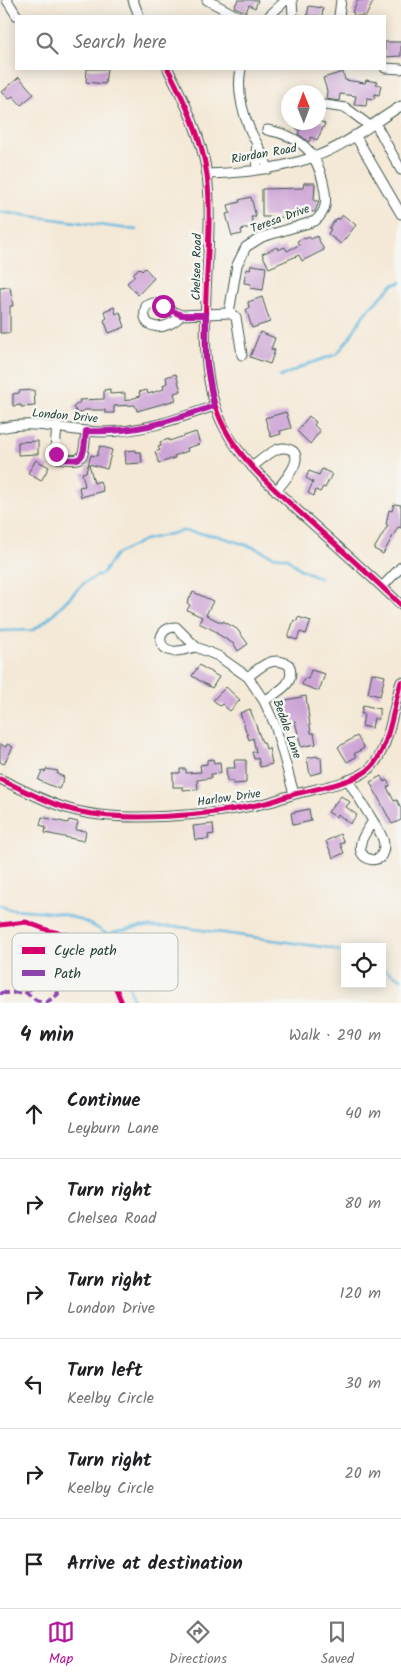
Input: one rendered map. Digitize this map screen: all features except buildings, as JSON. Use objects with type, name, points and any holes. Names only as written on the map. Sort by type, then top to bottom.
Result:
[{"type":"street","points":[[7,0],[16,15]]},
{"type":"street","points":[[133,0],[139,15]]},
{"type":"street","points":[[207,0],[236,15]]},
{"type":"street","points":[[270,15],[286,0]]},
{"type":"street","points":[[292,0],[293,15]]},
{"type":"street","points":[[339,15],[341,0]]},
{"type":"street","points":[[386,68],[401,69]]},
{"type":"street","name":"Chelsea Road","points":[[169,70],[185,102],[196,132],[207,174],[206,358],[214,406],[225,430],[252,467],[401,605]]},
{"type":"street","points":[[242,70],[238,81],[241,100],[250,129],[265,155],[268,169]]},
{"type":"street","points":[[326,105],[346,108],[372,124],[401,170]]},
{"type":"street","name":"Riordan Road","points":[[207,174],[268,169],[315,157],[340,145],[401,106]]},
{"type":"street","points":[[267,130],[282,133],[304,146],[315,157]]},
{"type":"street","points":[[355,135],[398,204],[401,214]]},
{"type":"street","points":[[257,143],[258,170]]},
{"type":"street","name":"Teresa Drive","points":[[229,313],[238,265],[246,247],[262,237],[315,221],[325,209],[326,199],[321,172],[315,157]]},
{"type":"street","points":[[181,315],[229,313],[236,317],[242,355]]},
{"type":"street","name":"London Drive","points":[[0,428],[16,425],[57,426],[86,431],[134,430],[161,424],[214,406]]},
{"type":"street","points":[[57,426],[56,454],[58,458],[73,461],[80,459],[84,455],[86,431]]},
{"type":"street","points":[[252,467],[278,449],[292,450],[296,461],[290,474],[276,491]]},
{"type":"street","points":[[382,587],[401,567]]},
{"type":"street","name":"Bedale Lane","points":[[196,647],[218,656],[248,677],[264,701],[275,725],[294,794]]},
{"type":"street","points":[[248,677],[266,662],[278,661],[290,665],[292,675],[288,684],[264,701]]},
{"type":"street","name":"Harlow Drive","points":[[0,779],[66,808],[84,812],[127,816],[160,816],[222,810],[271,802],[348,780],[368,770],[381,752],[390,729],[401,682]]},
{"type":"street","points":[[348,780],[373,821]]},
{"type":"waterway","points":[[0,212],[137,230]]},
{"type":"waterway","points":[[280,377],[308,364],[337,354],[364,314],[393,285],[401,282]]},
{"type":"waterway","points":[[0,631],[33,630],[47,620],[84,583],[103,573],[115,555],[144,540],[183,531],[218,536],[253,547],[273,556],[287,558],[300,569],[320,578]]},
{"type":"waterway","points":[[0,905],[8,909],[48,912],[71,917],[94,926],[105,933]]},
{"type":"waterway","points":[[112,933],[140,927],[180,927],[330,948],[341,952]]},
{"type":"waterway","points":[[386,970],[401,979]]},
{"type":"waterway","points":[[131,991],[134,1003]]},
{"type":"marked path","points":[[24,991],[36,1000],[45,1003]]},
{"type":"marked path","points":[[0,993],[25,991]]},
{"type":"marked path","points":[[46,1003],[58,994],[57,991]]},
{"type":"cycle path","points":[[168,70],[197,133],[205,161],[209,205],[205,338],[208,371],[214,401],[225,429],[239,451],[266,481],[401,605]]},
{"type":"cycle path","points":[[0,779],[66,808],[112,816],[139,817],[196,814],[270,802],[344,782],[368,770],[381,753],[386,741],[401,682]]},
{"type":"cycle path","points":[[0,925],[26,922],[59,933]]},
{"type":"cycle path","points":[[117,991],[122,1003]]},
{"type":"route","points":[[56,454],[58,458],[73,461],[80,459],[84,455],[86,431],[134,430],[161,424],[214,406],[206,358],[206,315],[181,315],[163,306]]}]
